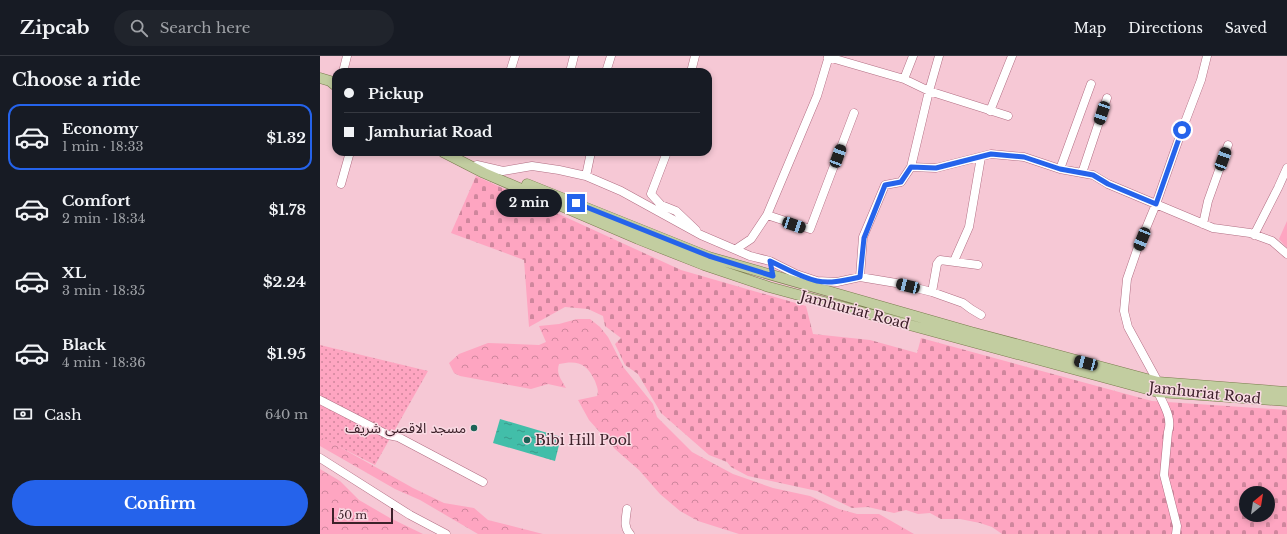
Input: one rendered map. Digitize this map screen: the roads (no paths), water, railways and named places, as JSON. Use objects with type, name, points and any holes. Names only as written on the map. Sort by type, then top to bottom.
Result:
[{"type":"main road","points":[[320,72],[332,78]]},
{"type":"main road","points":[[320,78],[332,83]]},
{"type":"main road","name":"Jamhuriat Road","points":[[450,156],[496,178],[704,265],[770,287],[1158,387],[1287,401]]},
{"type":"main road","name":"Jamhuriat Road","points":[[460,156],[477,165],[709,256],[773,276],[1158,387],[1287,392]]},
{"type":"street","points":[[344,68],[347,56]]},
{"type":"street","points":[[511,68],[515,56]]},
{"type":"street","points":[[571,68],[574,56]]},
{"type":"street","points":[[607,68],[611,56]]},
{"type":"street","points":[[691,68],[695,56]]},
{"type":"street","points":[[904,79],[913,56]]},
{"type":"street","points":[[860,277],[864,238],[885,185],[901,182],[911,167],[939,56]]},
{"type":"street","points":[[990,111],[1012,56]]},
{"type":"street","points":[[1176,534],[1177,526],[1164,475],[1168,432],[1170,426],[1169,417],[1158,387],[1128,327],[1124,311],[1127,280],[1201,80],[1207,56]]},
{"type":"street","points":[[736,249],[752,239],[767,215],[817,96],[828,57],[904,79],[929,91],[1008,116]]},
{"type":"street","points":[[1060,169],[1091,84]]},
{"type":"street","points":[[1082,173],[1107,98]]},
{"type":"street","points":[[767,215],[810,230],[854,113]]},
{"type":"street","points":[[1203,224],[1208,201],[1228,145]]},
{"type":"street","points":[[911,167],[936,168],[991,154],[1024,157],[1060,169],[1093,175],[1108,184],[1213,228],[1254,235],[1272,241],[1287,254]]},
{"type":"street","points":[[341,184],[349,156]]},
{"type":"street","points":[[586,176],[591,156]]},
{"type":"street","points":[[665,156],[651,194],[661,205],[676,211],[701,235]]},
{"type":"street","points":[[954,261],[969,227],[981,157]]},
{"type":"street","points":[[477,165],[503,171],[532,166],[586,176],[621,191],[701,235],[750,256],[770,261],[796,274],[817,281],[837,282],[860,277],[896,283],[932,292],[963,303],[981,315]]},
{"type":"street","points":[[1254,235],[1287,168]]},
{"type":"street","points":[[932,292],[937,264],[940,260],[978,265]]},
{"type":"street","points":[[770,261],[773,276]]},
{"type":"street","points":[[320,400],[388,435],[398,437],[483,482]]},
{"type":"street","points":[[320,458],[410,515],[446,534]]},
{"type":"street","points":[[627,509],[625,523],[630,534]]},
{"type":"water","name":"Bibi Hill Pool","points":[[500,419],[561,437],[555,461],[493,443]]},
{"type":"place","name":"مسجد الاقصی شریف","points":[[474,428]]},
{"type":"place","name":"Bibi Hill Pool","points":[[527,440]]}]
